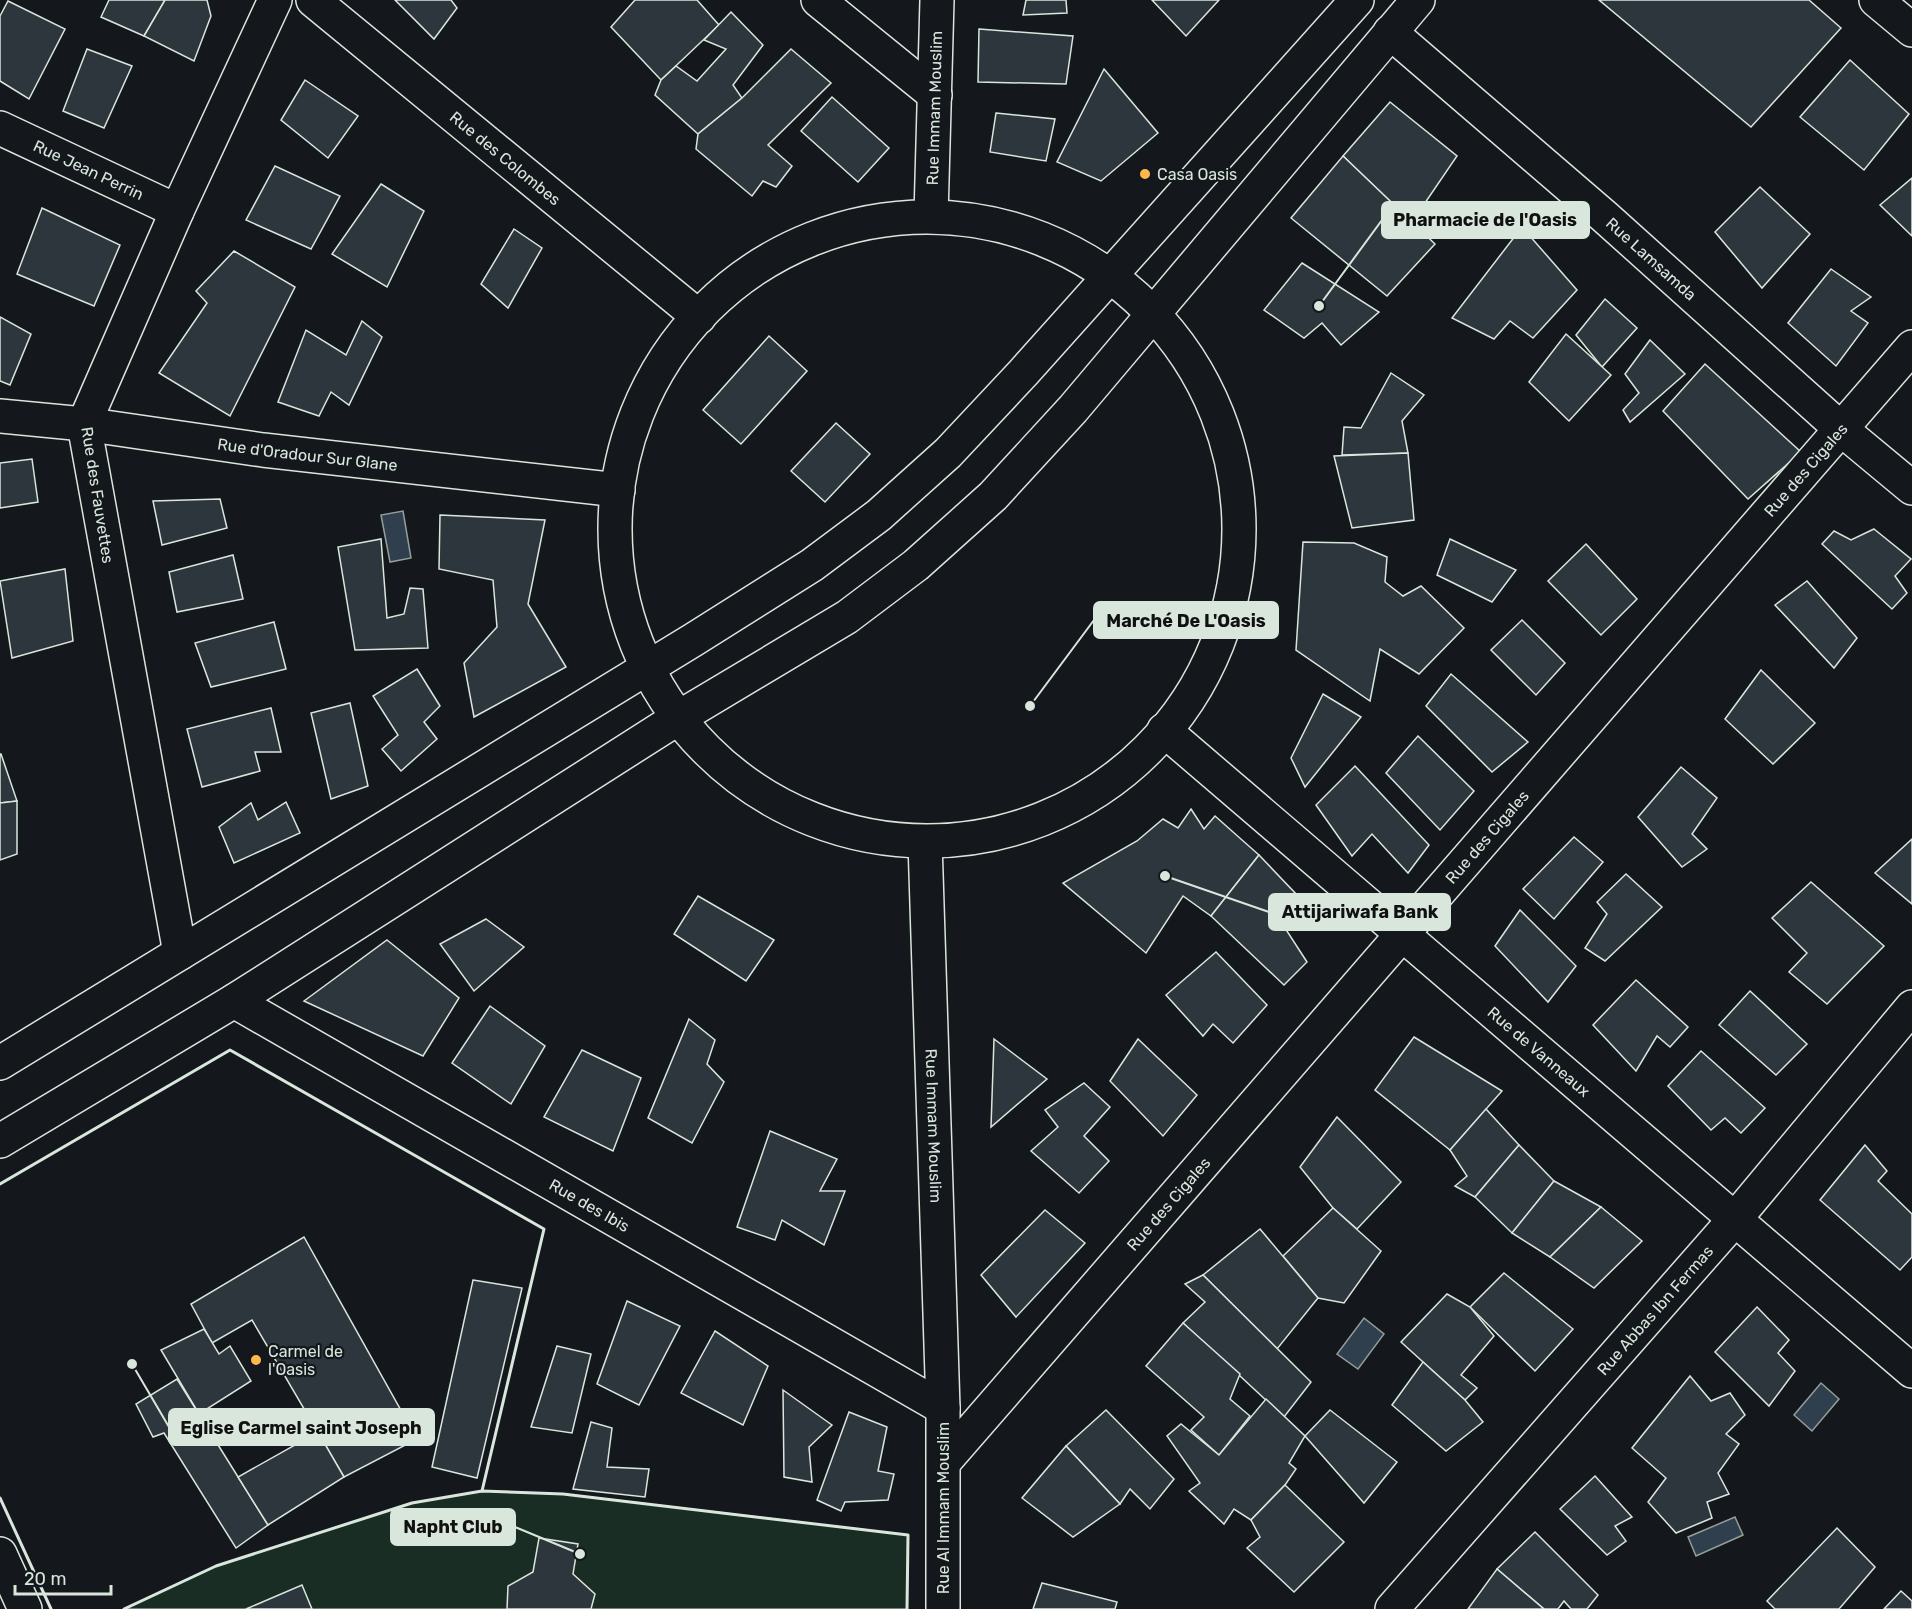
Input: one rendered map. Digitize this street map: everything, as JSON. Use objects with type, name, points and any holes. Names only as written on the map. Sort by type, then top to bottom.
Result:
[{"type":"street","name":"Rue des Fauvettes","points":[[180,954],[84,424],[177,211],[275,0]]},
{"type":"street","name":"Rue des Colombes","points":[[313,0],[699,317]]},
{"type":"street","points":[[818,0],[935,95]]},
{"type":"street","name":"Rue Immam Mouslim","points":[[931,216],[937,0]]},
{"type":"street","points":[[0,1141],[234,1001],[678,718],[847,617],[916,565],[993,496],[1154,314],[1418,0]]},
{"type":"street","points":[[1876,0],[1912,30]]},
{"type":"street","points":[[0,1063],[812,565],[879,515],[948,453],[1110,277],[1345,4]]},
{"type":"street","name":"Rue Lamsamda","points":[[1390,32],[1596,210],[1841,429],[1912,488]]},
{"type":"street","name":"Rue Jean Perrin","points":[[0,128],[177,211]]},
{"type":"street","points":[[931,216],[992,223],[1032,234],[1069,250],[1110,277],[1154,314],[1189,360],[1209,397],[1225,436],[1234,477],[1238,520],[1237,562],[1229,603],[1216,644],[1198,682],[1164,730],[1134,762],[1102,787],[1068,808],[1030,824],[992,835],[925,842],[899,841],[848,832],[799,815],[753,790],[713,758],[678,718],[645,667],[628,621],[619,578],[615,534],[618,490],[633,427],[649,387],[671,350],[699,317],[743,277],[777,255],[813,238],[881,220],[931,216]]},
{"type":"street","name":"Rue des Cigales","points":[[944,1462],[1912,346]]},
{"type":"street","name":"Rue d'Oradour Sur Glane","points":[[0,416],[84,424],[263,450],[618,490]]},
{"type":"street","name":"Rue de Vanneaux","points":[[1164,730],[1912,1371]]},
{"type":"street","name":"Rue Immam Mouslim","points":[[925,842],[943,1408]]},
{"type":"street","name":"Rue des Ibis","points":[[234,1001],[943,1408]]},
{"type":"street","name":"Rue Abbas Ibn Fermas","points":[[1392,1609],[1735,1219],[1912,1007]]},
{"type":"street","name":"Rue Al Immam Mouslim","points":[[943,1408],[943,1609]]},
{"type":"street","points":[[0,1554],[25,1609]]},
{"type":"green space","points":[[482,1491],[564,1494],[908,1535],[907,1609],[124,1609],[216,1566],[412,1503]]},
{"type":"water","points":[[403,511],[411,558],[390,562],[381,515]]},
{"type":"water","points":[[1364,1318],[1384,1334],[1358,1369],[1337,1354]]},
{"type":"water","points":[[1821,1383],[1839,1399],[1812,1431],[1794,1415]]},
{"type":"water","points":[[1735,1517],[1743,1535],[1696,1556],[1688,1537]]},
{"type":"building","points":[[109,0],[165,0],[144,36],[101,17]]},
{"type":"building","points":[[165,0],[207,0],[211,16],[194,61],[144,36]]},
{"type":"building","points":[[395,0],[451,0],[457,8],[434,39]]},
{"type":"building","points":[[635,0],[697,0],[719,25],[661,80],[611,27]]},
{"type":"building","points":[[1026,0],[1066,0],[1067,13],[1023,15]]},
{"type":"building","points":[[1152,0],[1219,0],[1186,36]]},
{"type":"building","points":[[1599,0],[1809,0],[1841,28],[1751,127]]},
{"type":"building","points":[[8,1],[65,29],[29,99],[0,81],[0,16]]},
{"type":"building","points":[[731,12],[763,45],[733,85],[742,98],[698,134],[655,95],[661,80],[676,66],[697,81],[726,49],[704,40]]},
{"type":"building","points":[[979,29],[1073,36],[1066,84],[978,82]]},
{"type":"building","points":[[87,49],[132,66],[104,128],[63,111]]},
{"type":"building","points":[[791,49],[831,83],[768,145],[792,166],[776,187],[763,181],[752,196],[696,149],[698,134],[742,98]]},
{"type":"building","points":[[1850,60],[1909,114],[1864,170],[1800,117]]},
{"type":"building","points":[[1104,69],[1158,133],[1101,181],[1057,162]]},
{"type":"building","points":[[305,80],[358,116],[328,158],[281,120]]},
{"type":"building","points":[[832,97],[889,148],[858,182],[801,131]]},
{"type":"building","points":[[1390,102],[1457,156],[1412,222],[1343,156]]},
{"type":"building","points":[[996,113],[1055,119],[1046,161],[990,152]]},
{"type":"building","points":[[1343,156],[1435,244],[1387,296],[1291,218]]},
{"type":"building","points":[[275,166],[340,196],[311,249],[246,220]]},
{"type":"building","points":[[1912,178],[1912,236],[1880,205]]},
{"type":"building","points":[[381,184],[424,211],[387,287],[332,254]]},
{"type":"building","points":[[1760,187],[1810,234],[1762,288],[1715,232]]},
{"type":"building","points":[[42,208],[120,245],[94,306],[17,274]]},
{"type":"building","points":[[1522,227],[1577,290],[1533,338],[1510,321],[1494,339],[1452,318]]},
{"type":"building","points":[[514,229],[542,248],[508,308],[481,284]]},
{"type":"building","points":[[234,251],[295,287],[230,416],[159,373],[207,303],[196,291]]},
{"type":"building","points":[[1302,263],[1379,312],[1341,345],[1322,323],[1304,338],[1264,310]]},
{"type":"building","points":[[1831,269],[1871,297],[1851,311],[1868,323],[1836,366],[1788,323]]},
{"type":"building","points":[[1605,299],[1637,328],[1602,367],[1576,335]]},
{"type":"building","points":[[0,317],[31,334],[10,385],[0,381]]},
{"type":"building","points":[[362,321],[382,337],[349,405],[331,392],[319,416],[278,402],[306,330],[346,355]]},
{"type":"building","points":[[1566,334],[1611,375],[1569,421],[1529,382]]},
{"type":"building","points":[[769,336],[807,371],[741,444],[703,410]]},
{"type":"building","points":[[1650,340],[1685,374],[1630,422],[1623,410],[1639,393],[1625,374]]},
{"type":"building","points":[[1705,364],[1801,452],[1748,499],[1663,411]]},
{"type":"building","points":[[1391,373],[1424,395],[1402,421],[1408,453],[1342,455],[1344,427],[1361,428]]},
{"type":"building","points":[[836,423],[870,454],[825,502],[791,471]]},
{"type":"building","points":[[1408,453],[1414,520],[1352,528],[1334,456]]},
{"type":"building","points":[[32,459],[38,502],[0,508],[0,463]]},
{"type":"building","points":[[220,499],[227,528],[162,545],[153,501]]},
{"type":"building","points":[[440,515],[545,520],[528,604],[566,667],[474,717],[464,663],[497,627],[493,580],[439,569]]},
{"type":"building","points":[[1874,529],[1911,559],[1895,576],[1907,593],[1892,609],[1822,544],[1834,531],[1851,540]]},
{"type":"building","points":[[381,539],[387,618],[404,614],[410,588],[423,589],[428,648],[355,650],[338,547]]},
{"type":"building","points":[[1450,539],[1516,570],[1492,602],[1437,575]]},
{"type":"building","points":[[1303,542],[1354,543],[1387,557],[1385,582],[1403,596],[1421,586],[1464,628],[1419,674],[1380,649],[1370,701],[1296,650]]},
{"type":"building","points":[[1586,544],[1637,599],[1601,635],[1548,581]]},
{"type":"building","points":[[233,555],[243,599],[177,612],[169,572]]},
{"type":"building","points":[[65,569],[73,641],[12,658],[0,581]]},
{"type":"building","points":[[1807,581],[1857,638],[1834,668],[1775,605]]},
{"type":"building","points":[[1522,620],[1565,663],[1536,695],[1491,650]]},
{"type":"building","points":[[274,622],[286,669],[211,687],[195,643]]},
{"type":"building","points":[[417,669],[440,706],[424,722],[437,739],[401,771],[382,749],[398,735],[373,696]]},
{"type":"building","points":[[1761,670],[1815,723],[1773,764],[1725,719]]},
{"type":"building","points":[[1451,674],[1528,742],[1492,772],[1426,706]]},
{"type":"building","points":[[1323,694],[1361,717],[1305,787],[1291,758]]},
{"type":"building","points":[[350,703],[368,786],[331,799],[311,713]]},
{"type":"building","points":[[271,708],[281,752],[255,752],[260,771],[202,787],[187,729]]},
{"type":"building","points":[[1418,736],[1474,791],[1440,830],[1386,773]]},
{"type":"building","points":[[1,754],[17,801],[0,803]]},
{"type":"building","points":[[1355,766],[1429,845],[1408,873],[1372,834],[1352,856],[1316,805]]},
{"type":"building","points":[[1681,767],[1717,798],[1692,834],[1707,849],[1682,867],[1638,817]]},
{"type":"building","points":[[17,801],[17,854],[0,860],[0,803]]},
{"type":"building","points":[[286,802],[300,833],[234,863],[219,827],[251,803],[258,820]]},
{"type":"building","points":[[1191,809],[1204,829],[1215,816],[1259,855],[1211,916],[1183,896],[1146,953],[1063,883],[1137,841],[1163,819],[1178,828]]},
{"type":"building","points":[[1574,837],[1603,862],[1554,919],[1523,889]]},
{"type":"building","points":[[1912,839],[1912,904],[1875,873]]},
{"type":"building","points":[[1259,855],[1297,895],[1283,925],[1307,962],[1284,985],[1211,916]]},
{"type":"building","points":[[1626,874],[1662,907],[1605,961],[1585,948],[1607,914],[1597,902]]},
{"type":"building","points":[[1811,882],[1884,946],[1827,1004],[1789,972],[1807,953],[1772,918]]},
{"type":"building","points":[[698,896],[774,940],[746,981],[674,934]]},
{"type":"building","points":[[1520,910],[1576,966],[1548,1002],[1495,946]]},
{"type":"building","points":[[486,919],[524,947],[474,991],[440,944]]},
{"type":"building","points":[[387,940],[459,998],[423,1056],[304,1001]]},
{"type":"building","points":[[1216,952],[1267,1005],[1233,1043],[1213,1024],[1203,1036],[1166,995]]},
{"type":"building","points":[[1636,980],[1688,1027],[1670,1047],[1657,1036],[1636,1071],[1593,1025]]},
{"type":"building","points":[[1750,991],[1807,1044],[1776,1075],[1719,1025]]},
{"type":"building","points":[[490,1006],[545,1046],[511,1104],[452,1063]]},
{"type":"building","points":[[689,1019],[715,1040],[707,1064],[724,1082],[692,1143],[648,1118]]},
{"type":"building","points":[[1414,1037],[1502,1091],[1450,1150],[1375,1090]]},
{"type":"building","points":[[994,1039],[1047,1079],[991,1127]]},
{"type":"building","points":[[1138,1039],[1197,1095],[1163,1136],[1110,1081]]},
{"type":"building","points":[[582,1050],[641,1078],[613,1151],[544,1117]]},
{"type":"building","points":[[1701,1051],[1765,1108],[1741,1133],[1725,1118],[1711,1130],[1668,1086]]},
{"type":"building","points":[[1084,1083],[1110,1107],[1084,1136],[1109,1161],[1079,1193],[1031,1151],[1058,1127],[1045,1110]]},
{"type":"building","points":[[1486,1109],[1519,1145],[1475,1197],[1455,1186],[1467,1176],[1450,1150]]},
{"type":"building","points":[[1337,1117],[1401,1182],[1357,1229],[1333,1208],[1300,1167]]},
{"type":"building","points":[[770,1131],[837,1159],[820,1191],[845,1191],[824,1245],[782,1220],[775,1240],[737,1227]]},
{"type":"building","points":[[1519,1145],[1554,1181],[1512,1233],[1475,1197]]},
{"type":"building","points":[[1865,1145],[1887,1171],[1878,1181],[1912,1214],[1912,1257],[1900,1270],[1820,1200]]},
{"type":"building","points":[[1554,1181],[1601,1207],[1550,1257],[1512,1233]]},
{"type":"building","points":[[1601,1207],[1642,1241],[1594,1288],[1550,1257]]},
{"type":"building","points":[[1333,1208],[1381,1251],[1344,1303],[1318,1298],[1283,1256]]},
{"type":"building","points":[[1045,1210],[1085,1243],[1016,1317],[981,1275]]},
{"type":"building","points":[[1260,1229],[1318,1298],[1277,1349],[1203,1275]]},
{"type":"building","points":[[304,1237],[417,1439],[344,1477],[252,1320],[212,1343],[191,1304]]},
{"type":"building","points":[[1504,1273],[1573,1329],[1535,1371],[1470,1307]]},
{"type":"building","points":[[1203,1275],[1311,1382],[1284,1417],[1183,1323],[1205,1302],[1185,1284]]},
{"type":"building","points":[[473,1280],[522,1288],[477,1478],[432,1467]]},
{"type":"building","points":[[1447,1294],[1470,1307],[1494,1336],[1461,1375],[1477,1388],[1465,1400],[1401,1342]]},
{"type":"building","points":[[627,1301],[680,1326],[639,1405],[597,1384]]},
{"type":"building","points":[[1757,1307],[1789,1340],[1778,1353],[1795,1371],[1769,1406],[1715,1352]]},
{"type":"building","points":[[1183,1323],[1240,1374],[1230,1399],[1250,1416],[1219,1455],[1191,1430],[1204,1417],[1146,1366]]},
{"type":"building","points":[[204,1329],[219,1354],[230,1346],[251,1381],[199,1414],[161,1350]]},
{"type":"building","points":[[715,1331],[768,1366],[743,1425],[681,1393]]},
{"type":"building","points":[[557,1346],[591,1354],[572,1433],[531,1427]]},
{"type":"building","points":[[1423,1362],[1465,1400],[1483,1422],[1446,1451],[1392,1405]]},
{"type":"building","points":[[1690,1376],[1711,1401],[1730,1393],[1745,1415],[1726,1434],[1739,1444],[1718,1473],[1729,1494],[1707,1502],[1712,1518],[1676,1533],[1648,1502],[1666,1478],[1632,1448]]},
{"type":"building","points":[[177,1379],[268,1525],[236,1548],[164,1433],[153,1437],[136,1404]]},
{"type":"building","points":[[783,1390],[832,1425],[809,1447],[812,1482],[784,1477]]},
{"type":"building","points":[[1266,1399],[1305,1436],[1289,1463],[1296,1469],[1285,1485],[1251,1520],[1234,1509],[1224,1524],[1189,1491],[1200,1483],[1167,1436],[1181,1424],[1219,1455]]},
{"type":"building","points":[[1106,1410],[1174,1479],[1150,1509],[1130,1489],[1120,1504],[1066,1446]]},
{"type":"building","points":[[1330,1410],[1397,1462],[1364,1503],[1305,1436]]},
{"type":"building","points":[[849,1412],[887,1427],[878,1471],[894,1474],[888,1500],[845,1502],[841,1511],[817,1500]]},
{"type":"building","points":[[591,1422],[612,1428],[607,1467],[649,1469],[645,1497],[573,1489]]},
{"type":"building","points":[[318,1432],[344,1477],[268,1525],[238,1477]]},
{"type":"building","points":[[1066,1446],[1120,1504],[1073,1537],[1022,1498]]},
{"type":"building","points":[[1595,1476],[1632,1517],[1615,1526],[1626,1541],[1607,1555],[1560,1509]]},
{"type":"building","points":[[1285,1485],[1344,1542],[1294,1592],[1247,1548],[1260,1537],[1251,1520]]},
{"type":"building","points":[[1837,1528],[1875,1567],[1839,1609],[1775,1609],[1767,1601]]},
{"type":"building","points":[[1535,1532],[1598,1595],[1587,1609],[1571,1609],[1564,1601],[1558,1609],[1544,1609],[1497,1569]]},
{"type":"building","points":[[539,1538],[578,1544],[573,1574],[595,1594],[591,1609],[507,1609],[508,1586],[533,1572]]},
{"type":"building","points":[[1497,1569],[1544,1609],[1468,1609]]},
{"type":"building","points":[[1042,1583],[1117,1602],[1115,1609],[1033,1609]]},
{"type":"building","points":[[302,1585],[312,1609],[246,1609]]},
{"type":"building","points":[[1901,1591],[1912,1601],[1912,1609],[1884,1609]]},
{"type":"wall","points":[[0,1184],[230,1050],[544,1229],[482,1491]]},
{"type":"wall","points":[[124,1609],[216,1566],[412,1503],[482,1491],[563,1494],[908,1535],[907,1609]]},
{"type":"wall","points":[[0,1498],[51,1609]]},
{"type":"place","name":"Casa Oasis","points":[[1145,174]]},
{"type":"place","name":"Pharmacie de l'Oasis","points":[[1319,306]]},
{"type":"place","name":"Marché De L'Oasis","points":[[1030,706]]},
{"type":"place","name":"Attijariwafa Bank","points":[[1165,876]]},
{"type":"place","name":"Carmel de l'Oasis","points":[[256,1360]]},
{"type":"place","name":"Eglise Carmel saint Joseph","points":[[132,1364]]},
{"type":"place","name":"Napht Club","points":[[580,1554]]}]
